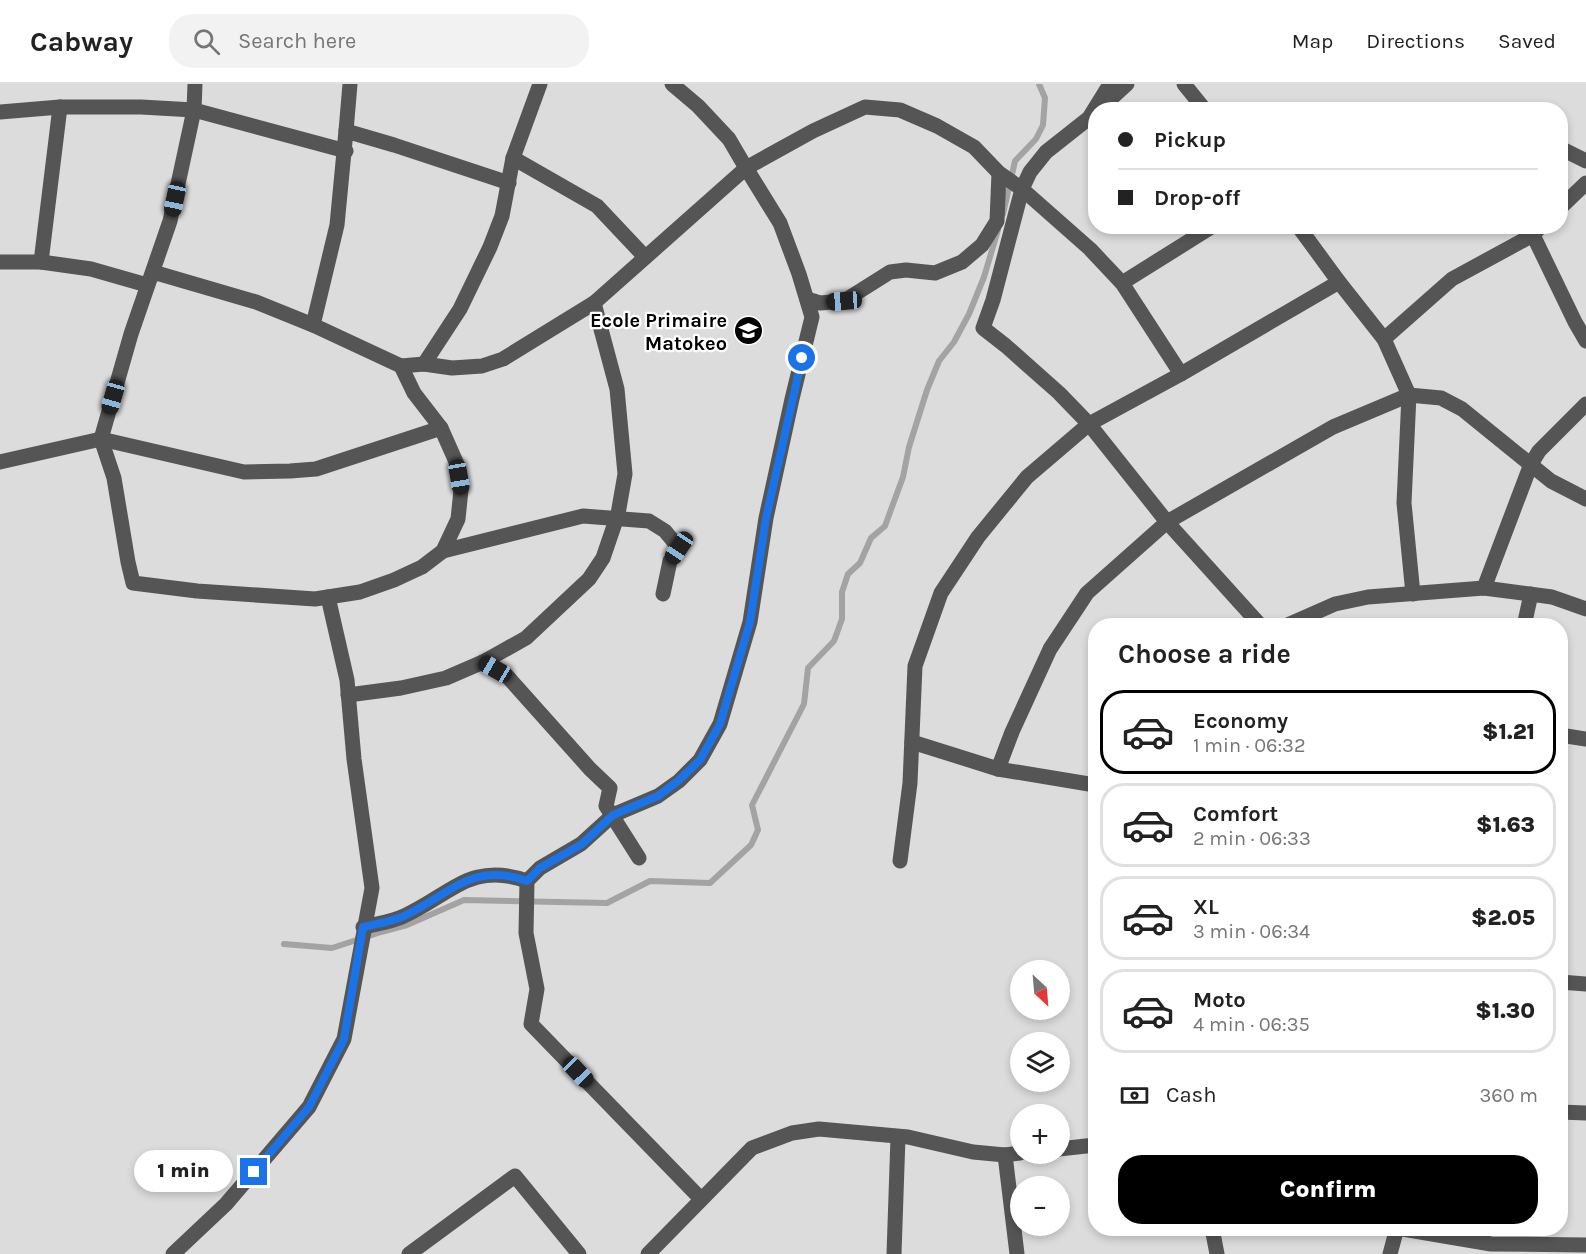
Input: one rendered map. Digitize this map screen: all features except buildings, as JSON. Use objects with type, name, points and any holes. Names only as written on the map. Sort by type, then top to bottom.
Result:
[{"type":"street","points":[[195,84],[194,110],[170,222],[150,278],[101,439],[114,478],[133,583],[197,591],[315,599],[360,592],[394,580],[422,567],[443,551],[583,516],[650,521],[665,531],[679,548],[670,561],[663,594]]},
{"type":"street","points":[[313,325],[337,225],[346,151],[350,84]]},
{"type":"street","points":[[424,364],[460,309],[490,247],[502,216],[513,158],[540,84]]},
{"type":"street","points":[[672,84],[698,106],[729,139],[780,223],[812,317],[766,518],[750,622],[720,724],[700,760],[678,781],[658,796],[613,815],[582,844],[540,868],[527,881],[526,933],[537,989],[531,1024],[701,1199]]},
{"type":"street","points":[[1100,102],[1110,84]]},
{"type":"street","points":[[1107,102],[1127,84]]},
{"type":"street","points":[[1184,84],[1199,102]]},
{"type":"street","points":[[0,262],[41,262],[150,278],[256,302],[313,325],[401,366],[424,364],[452,368],[482,366],[504,359],[594,303],[746,168],[813,131],[865,106],[900,110],[937,126],[974,147],[999,173],[1022,189],[1090,249],[1122,283],[1181,374]]},
{"type":"street","points":[[41,262],[60,107]]},
{"type":"street","points":[[0,112],[60,107],[141,107],[194,110],[346,151]]},
{"type":"street","points":[[1088,118],[1046,152],[1030,172],[1022,189],[993,300],[983,328],[1059,393],[1089,424],[1167,522],[1254,618]]},
{"type":"street","points":[[346,132],[394,145],[509,183]]},
{"type":"street","points":[[1568,152],[1586,161]]},
{"type":"street","points":[[513,158],[597,206],[645,257]]},
{"type":"street","points":[[807,299],[820,303],[844,301],[890,272],[906,270],[935,273],[962,262],[982,245],[997,221],[999,173]]},
{"type":"street","points":[[1568,200],[1586,183]]},
{"type":"street","points":[[1122,283],[1200,234]]},
{"type":"street","points":[[1304,234],[1384,339],[1409,395],[1404,503],[1413,594]]},
{"type":"street","points":[[1384,339],[1452,279],[1532,234]]},
{"type":"street","points":[[1538,234],[1559,291],[1586,340]]},
{"type":"street","points":[[900,861],[910,783],[915,666],[941,593],[978,537],[1027,477],[1089,424],[1181,374],[1339,282]]},
{"type":"street","points":[[348,695],[401,688],[446,678],[483,662],[526,638],[589,579],[603,558],[617,518],[625,474],[617,389],[594,303]]},
{"type":"street","points":[[401,366],[414,393],[441,428],[457,464],[461,490],[458,519],[443,551]]},
{"type":"street","points":[[998,769],[1012,732],[1050,649],[1087,593],[1167,522],[1333,427],[1409,395],[1440,398],[1462,409],[1551,481],[1586,500]]},
{"type":"street","points":[[1484,588],[1531,464],[1539,451],[1586,404]]},
{"type":"street","points":[[0,462],[101,439],[244,472],[316,469],[441,428]]},
{"type":"street","points":[[1302,618],[1335,603],[1368,597],[1484,588],[1552,597],[1586,609]]},
{"type":"street","points":[[1526,618],[1531,594]]},
{"type":"street","points":[[173,1254],[226,1204],[309,1107],[344,1039],[372,888],[354,759],[347,680],[328,597]]},
{"type":"street","points":[[483,662],[507,676],[590,770],[610,788],[606,806],[639,858]]},
{"type":"street","points":[[1568,736],[1586,739]]},
{"type":"street","points":[[912,742],[998,769],[1088,783]]},
{"type":"street","points":[[363,927],[403,916],[460,883],[487,874],[512,875],[527,881]]},
{"type":"street","points":[[1568,983],[1586,984]]},
{"type":"street","points":[[1568,1112],[1586,1113]]},
{"type":"street","points":[[648,1254],[752,1148],[792,1133],[819,1129],[908,1137],[973,1152],[1010,1154]]},
{"type":"street","points":[[894,1254],[898,1137]]},
{"type":"street","points":[[1070,1148],[1088,1146]]},
{"type":"street","points":[[1013,1164],[1017,1254]]},
{"type":"street","points":[[409,1254],[515,1176],[579,1254]]},
{"type":"street","points":[[1214,1236],[1217,1254]]},
{"type":"street","points":[[1390,1254],[1395,1236]]},
{"type":"street","points":[[1455,1236],[1491,1244],[1586,1245]]},
{"type":"shaded area","points":[[0,84],[1586,84],[1586,1254],[0,1254]]},
{"type":"waterway","points":[[1003,214],[1015,161],[1036,139],[1043,125],[1045,98],[1039,84]]},
{"type":"waterway","points":[[284,944],[332,948],[407,925],[464,900],[607,903],[650,881],[710,883],[751,845],[758,830],[752,805],[804,704],[808,668],[834,641],[842,619],[842,592],[848,574],[860,563],[871,538],[885,526],[903,477],[909,447],[927,390],[939,361],[954,342],[969,314],[984,277],[998,230]]},
{"type":"place","name":"Ecole Primaire Matokeo","points":[[748,331]]},
{"type":"route","points":[[254,1172],[309,1107],[344,1039],[363,927],[403,916],[460,883],[487,874],[512,875],[527,881],[540,868],[582,844],[613,815],[658,796],[700,760],[720,724],[750,622],[766,518],[802,358]]}]
